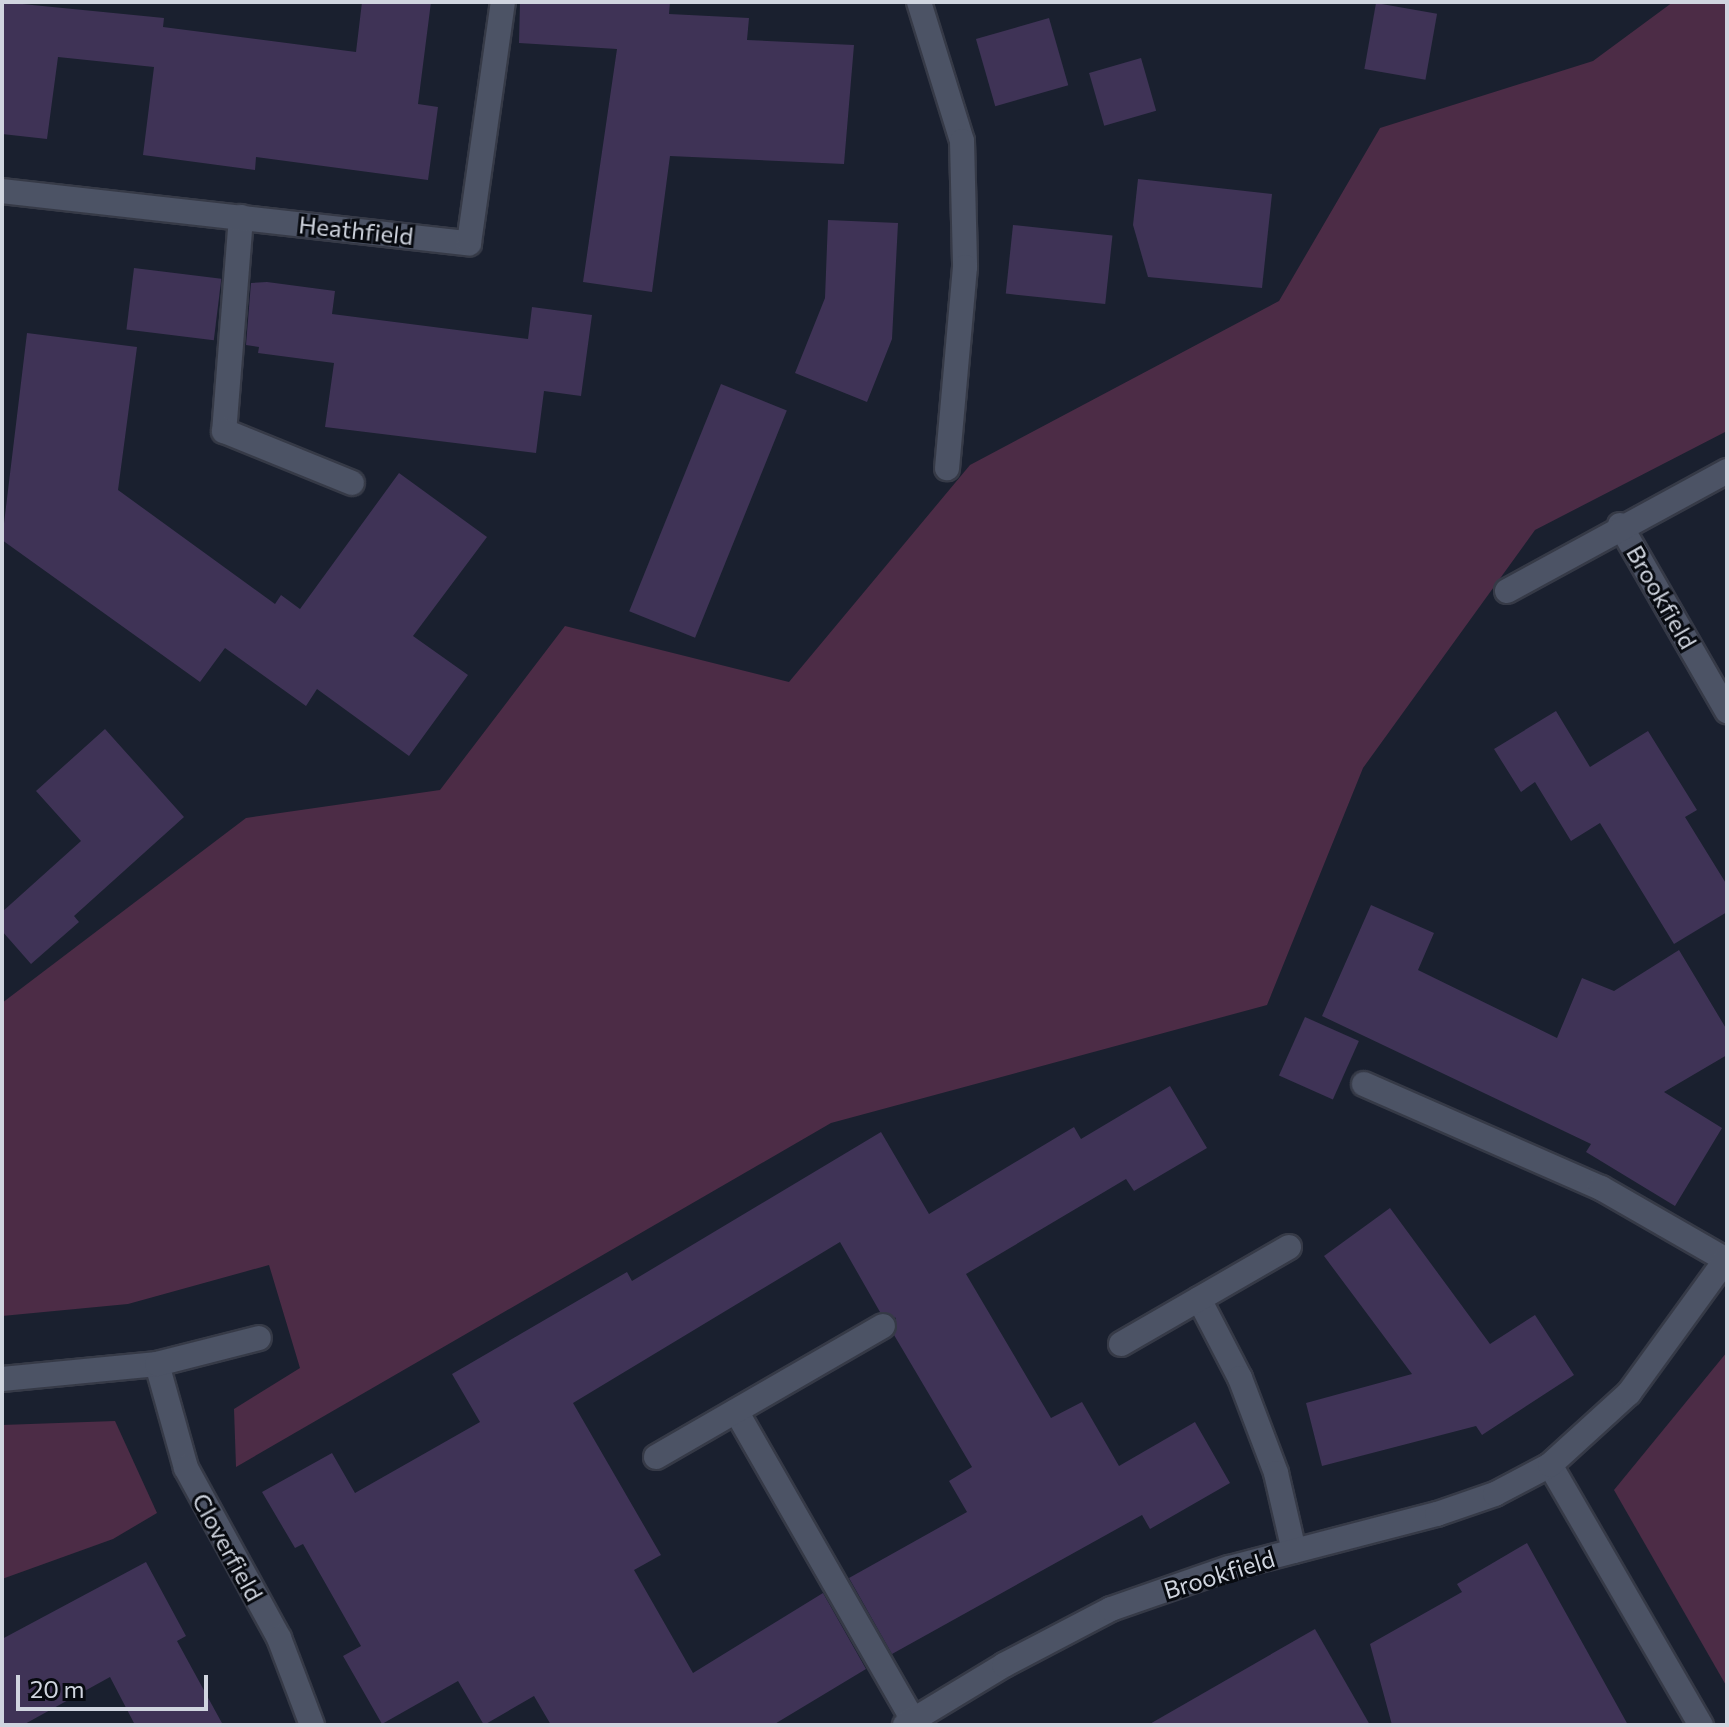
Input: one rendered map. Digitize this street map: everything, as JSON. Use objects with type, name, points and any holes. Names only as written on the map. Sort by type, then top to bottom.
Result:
[{"type":"street","name":"Heathfield","points":[[2,191],[469,243],[503,2]]},
{"type":"street","points":[[919,2],[962,141],[965,267],[947,468]]},
{"type":"street","points":[[241,217],[224,431],[352,483]]},
{"type":"street","points":[[1507,591],[1620,525],[1727,471]]},
{"type":"street","name":"Brookfield","points":[[1620,525],[1727,711]]},
{"type":"street","points":[[1364,1084],[1601,1188],[1726,1259]]},
{"type":"street","points":[[1121,1344],[1289,1247]]},
{"type":"street","name":"Brookfield","points":[[909,1722],[1028,1651],[1111,1609],[1294,1551],[1437,1514],[1495,1494],[1550,1465],[1629,1393],[1726,1259]]},
{"type":"street","points":[[1199,1299],[1240,1378],[1276,1473],[1294,1551]]},
{"type":"street","points":[[656,1457],[883,1326]]},
{"type":"street","points":[[2,1379],[157,1364],[259,1338]]},
{"type":"street","name":"Cloverfield","points":[[157,1364],[186,1468],[279,1638],[312,1725]]},
{"type":"street","points":[[736,1411],[909,1722]]},
{"type":"street","points":[[1550,1465],[1701,1725]]},
{"type":"shaded area","points":[[1673,2],[1727,2],[1727,431],[1535,530],[1363,768],[1267,1005],[831,1123],[236,1467],[234,1409],[300,1368],[269,1265],[128,1304],[2,1316],[2,1003],[246,818],[440,790],[565,626],[789,682],[970,465],[1279,301],[1380,128],[1593,61]]},
{"type":"shaded area","points":[[1727,1352],[1727,1687],[1614,1490]]},
{"type":"shaded area","points":[[115,1421],[157,1513],[113,1539],[2,1579],[2,1425]]},
{"type":"building","points":[[2,2],[164,18],[163,27],[356,52],[362,2],[431,2],[418,104],[438,107],[428,180],[256,157],[255,170],[143,155],[154,67],[58,57],[47,139],[2,134]]},
{"type":"building","points":[[520,2],[670,2],[669,14],[749,18],[747,40],[854,45],[844,164],[670,156],[652,292],[583,282],[617,49],[519,43]]},
{"type":"building","points":[[1376,3],[1437,14],[1425,80],[1364,69]]},
{"type":"building","points":[[1049,18],[1068,85],[995,106],[976,39]]},
{"type":"building","points":[[1141,58],[1156,111],[1104,126],[1089,73]]},
{"type":"building","points":[[1138,179],[1272,194],[1262,288],[1148,277],[1133,225]]},
{"type":"building","points":[[828,220],[898,223],[892,339],[867,402],[795,373],[825,298]]},
{"type":"building","points":[[1013,225],[1112,235],[1105,304],[1006,294]]},
{"type":"building","points":[[134,268],[221,279],[214,340],[126,330]]},
{"type":"building","points":[[267,282],[335,291],[332,314],[528,339],[532,307],[592,315],[581,396],[544,391],[536,453],[325,427],[334,363],[258,353],[259,347],[246,345],[251,283]]},
{"type":"building","points":[[27,333],[137,347],[118,490],[275,604],[281,595],[300,609],[399,473],[487,537],[413,636],[468,675],[409,756],[317,689],[306,706],[225,648],[200,682],[2,540]]},
{"type":"building","points":[[721,384],[787,411],[695,638],[629,611]]},
{"type":"building","points":[[1556,711],[1590,767],[1648,731],[1697,810],[1685,817],[1727,885],[1727,912],[1674,944],[1600,823],[1571,841],[1535,782],[1521,792],[1494,749]]},
{"type":"building","points":[[105,729],[184,817],[74,916],[79,922],[31,964],[2,931],[2,912],[81,841],[36,791]]},
{"type":"building","points":[[1371,905],[1434,933],[1418,970],[1557,1038],[1582,978],[1614,991],[1679,950],[1727,1030],[1727,1055],[1664,1092],[1722,1128],[1675,1206],[1586,1152],[1591,1144],[1322,1016]]},
{"type":"building","points":[[1305,1017],[1359,1041],[1333,1099],[1279,1075]]},
{"type":"building","points":[[1170,1086],[1207,1148],[1134,1191],[1126,1179],[966,1274],[1051,1418],[1082,1402],[1119,1466],[1195,1422],[1230,1483],[1150,1529],[1142,1515],[892,1654],[849,1578],[967,1512],[949,1481],[972,1467],[894,1335],[896,1318],[880,1312],[840,1242],[573,1403],[661,1555],[634,1570],[693,1673],[823,1593],[866,1669],[773,1725],[551,1725],[534,1696],[484,1725],[458,1681],[382,1724],[343,1656],[361,1646],[303,1544],[295,1548],[262,1492],[332,1453],[355,1493],[480,1422],[452,1374],[627,1272],[632,1281],[881,1132],[929,1214],[1074,1127],[1081,1139]]},
{"type":"building","points":[[1390,1208],[1490,1344],[1535,1315],[1574,1375],[1482,1435],[1476,1426],[1322,1466],[1306,1403],[1412,1374],[1324,1256]]},
{"type":"building","points":[[1527,1543],[1628,1725],[1392,1725],[1370,1644],[1462,1592],[1457,1584]]},
{"type":"building","points":[[146,1562],[186,1636],[177,1641],[223,1725],[135,1725],[110,1677],[23,1725],[2,1725],[2,1639]]},
{"type":"building","points":[[1315,1629],[1370,1725],[1148,1725]]}]
